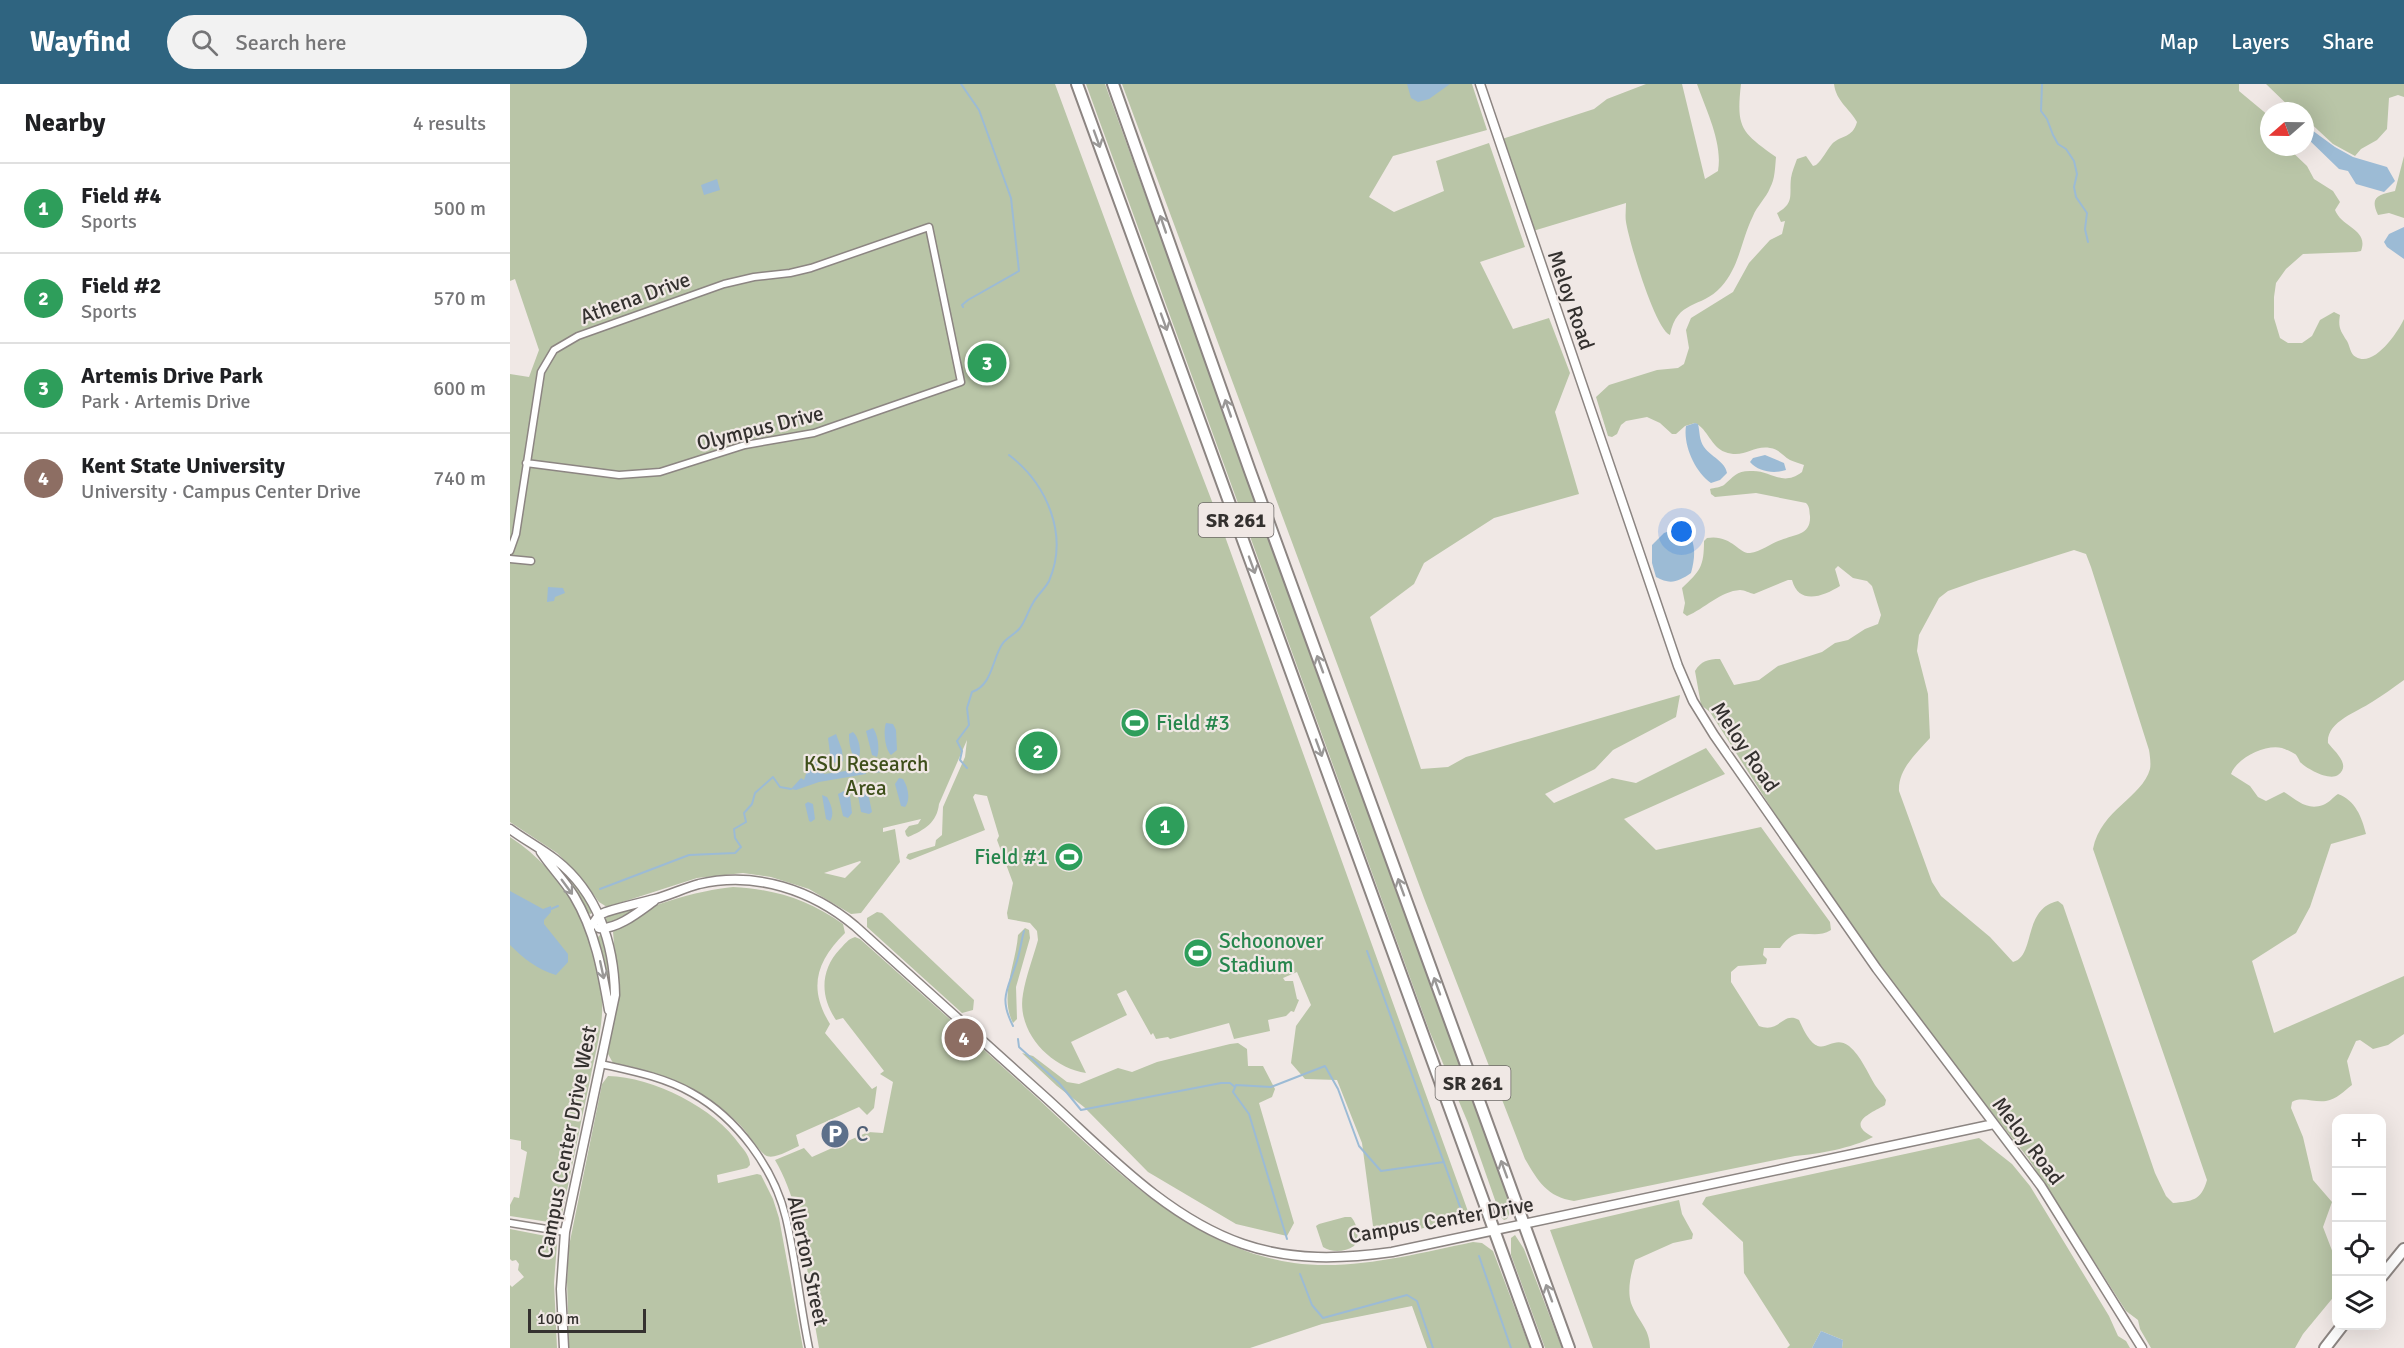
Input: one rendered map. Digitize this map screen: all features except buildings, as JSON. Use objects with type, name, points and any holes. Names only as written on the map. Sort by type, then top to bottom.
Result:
[{"type":"main road","name":"SR 261","points":[[1077,84],[1537,1348]]},
{"type":"main road","name":"SR 261","points":[[1113,84],[1254,482],[1569,1348]]},
{"type":"main road","points":[[2386,1271],[2404,1249]]},
{"type":"main road","points":[[2325,1348],[2339,1330]]},
{"type":"street","name":"Meloy Road","points":[[1480,84],[1491,124],[1678,666],[1693,701],[1835,910],[1916,1022],[2042,1188],[2142,1348]]},
{"type":"street","name":"Athena Drive","points":[[510,551],[516,534],[541,372],[550,355],[567,341],[724,285],[754,277],[811,268],[929,227],[961,382]]},
{"type":"street","name":"Olympus Drive","points":[[526,463],[616,475],[660,472],[745,445],[814,434],[961,382]]},
{"type":"street","points":[[510,559],[531,561]]},
{"type":"street","points":[[510,830],[555,859],[573,875],[599,915],[605,929],[590,928]]},
{"type":"street","name":"Campus Center Drive West","points":[[539,849],[571,891],[590,928],[601,966],[609,1014]]},
{"type":"street","name":"Campus Center Drive","points":[[599,915],[702,884],[745,881],[792,888],[830,907],[855,926],[1147,1188],[1192,1220],[1228,1238],[1283,1254],[1340,1257],[1392,1252],[1994,1124]]},
{"type":"street","name":"Campus Center Drive","points":[[605,929],[633,915],[657,899]]},
{"type":"street","points":[[590,928],[599,915]]},
{"type":"street","name":"Campus Center Drive West","points":[[564,1348],[561,1289],[565,1232],[601,1064],[609,1014],[615,995],[614,976],[605,929]]},
{"type":"street","name":"Allerton Street","points":[[601,1064],[653,1077],[691,1092],[723,1116],[749,1144],[771,1178],[786,1216],[809,1348]]},
{"type":"street","points":[[510,1223],[565,1232]]},
{"type":"green space","name":"KSU Research Area","points":[[510,84],[1055,84],[1218,517],[1470,1217],[1382,1238],[1373,1226],[1362,1143],[1337,1080],[1305,1079],[1291,1063],[1296,1026],[1311,1005],[1297,972],[1283,978],[1285,981],[1293,981],[1299,1000],[1294,1012],[1291,1011],[1286,1016],[1268,1020],[1270,1031],[1234,1039],[1229,1023],[1170,1039],[1168,1037],[1156,1039],[1153,1033],[1151,1035],[1126,990],[1117,994],[1127,1015],[1071,1042],[1086,1073],[1073,1070],[1049,1056],[1031,1034],[1022,1008],[1024,987],[1038,940],[1037,931],[1030,923],[1008,919],[1007,913],[1013,883],[997,840],[999,836],[987,796],[975,794],[973,797],[985,830],[910,860],[906,858],[908,854],[935,846],[936,840],[942,835],[943,807],[965,757],[967,740],[933,821],[908,837],[905,831],[909,826],[918,824],[921,819],[883,828],[883,832],[895,829],[900,862],[861,913],[851,914],[809,889],[771,877],[743,873],[697,878],[607,907],[599,902],[580,876],[557,853],[510,822],[510,374],[529,377],[539,350],[515,279],[510,281]],"holes":[[[860,861],[861,862],[845,878],[824,873]]]},
{"type":"green space","points":[[1086,84],[1105,84],[1507,1190],[1510,1212],[1507,1219],[1504,1220],[1501,1217],[1468,1123],[1429,1030]]},
{"type":"green space","points":[[1122,84],[1472,84],[1487,130],[1393,156],[1369,197],[1394,212],[1444,191],[1436,161],[1489,143],[1525,247],[1480,262],[1513,329],[1549,318],[1570,373],[1555,412],[1579,494],[1494,518],[1424,563],[1414,584],[1370,617],[1421,769],[1448,767],[1466,757],[1680,695],[1676,717],[1613,750],[1595,769],[1545,794],[1554,803],[1612,778],[1636,783],[1706,748],[1725,774],[1624,819],[1656,850],[1761,827],[1830,922],[1831,930],[1817,934],[1798,934],[1786,940],[1780,948],[1764,948],[1763,955],[1767,959],[1766,964],[1738,966],[1731,972],[1731,982],[1759,1026],[1772,1027],[1793,1018],[1799,1020],[1813,1043],[1824,1046],[1842,1043],[1853,1050],[1886,1100],[1885,1105],[1867,1115],[1861,1123],[1865,1132],[1873,1137],[1835,1150],[1574,1201],[1550,1192],[1534,1174],[1525,1159],[1424,898]]},
{"type":"green space","points":[[1646,84],[1682,84],[1705,179],[1718,171],[1719,160],[1713,127],[1697,84],[1741,84],[1739,110],[1744,128],[1748,135],[1776,157],[1772,185],[1755,212],[1727,279],[1713,294],[1678,315],[1670,335],[1657,317],[1637,265],[1628,232],[1626,203],[1533,231],[1502,139],[1594,109],[1607,99]]},
{"type":"green space","points":[[1834,84],[2239,84],[2239,91],[2260,108],[2260,156],[2296,156],[2307,166],[2314,179],[2333,191],[2340,202],[2335,210],[2338,216],[2358,233],[2362,244],[2361,251],[2356,252],[2303,254],[2286,269],[2276,283],[2274,297],[2274,318],[2280,338],[2288,343],[2302,343],[2312,336],[2320,320],[2334,312],[2340,315],[2340,328],[2352,354],[2363,359],[2370,358],[2384,347],[2404,319],[2404,680],[2344,718],[2332,729],[2328,743],[2343,763],[2342,771],[2338,775],[2329,776],[2313,771],[2303,765],[2294,753],[2275,747],[2260,750],[2245,758],[2231,774],[2250,786],[2258,797],[2266,801],[2284,792],[2306,805],[2317,806],[2325,804],[2338,794],[2349,800],[2357,810],[2366,834],[2331,844],[2310,907],[2296,933],[2252,961],[2274,1033],[2404,976],[2404,1034],[2388,1045],[2373,1049],[2360,1040],[2356,1041],[2347,1061],[2352,1085],[2340,1095],[2330,1100],[2292,1102],[2291,1108],[2303,1137],[2313,1180],[2332,1202],[2323,1227],[2332,1251],[2332,1299],[2303,1334],[2295,1348],[2151,1348],[2140,1329],[2138,1320],[2126,1311],[2028,1158],[1923,1026],[1883,971],[1798,850],[1710,712],[1701,705],[1695,671],[1705,661],[1720,659],[1734,685],[1759,680],[1778,666],[1822,652],[1835,643],[1848,640],[1878,624],[1881,615],[1872,586],[1867,581],[1853,578],[1838,566],[1835,569],[1840,586],[1827,593],[1806,596],[1795,588],[1792,580],[1788,580],[1754,594],[1744,590],[1733,591],[1687,616],[1683,613],[1685,603],[1682,588],[1700,568],[1704,541],[1707,538],[1728,541],[1742,551],[1750,553],[1801,533],[1810,522],[1806,503],[1756,493],[1715,497],[1711,494],[1710,489],[1723,486],[1736,474],[1748,471],[1789,478],[1802,472],[1804,465],[1770,448],[1758,448],[1738,454],[1725,452],[1720,450],[1695,423],[1672,434],[1660,423],[1647,417],[1626,421],[1621,425],[1617,434],[1612,437],[1608,436],[1596,397],[1609,385],[1657,370],[1678,368],[1684,364],[1689,348],[1686,330],[1691,318],[1733,292],[1749,263],[1770,240],[1782,234],[1785,221],[1781,222],[1777,213],[1789,202],[1791,175],[1797,159],[1806,156],[1813,166],[1816,165],[1832,144],[1850,134],[1855,127],[1857,122],[1840,100]],"holes":[[[2074,550],[2086,554],[2149,750],[2150,762],[2146,779],[2104,824],[2097,835],[2093,849],[2207,1180],[2199,1196],[2185,1202],[2173,1203],[2166,1196],[2155,1173],[2063,905],[2058,901],[2039,913],[2025,951],[2013,962],[1990,937],[1941,896],[1932,882],[1899,791],[1899,783],[1905,769],[1930,738],[1928,694],[1917,651],[1919,635],[1939,598],[1948,591]]]},
{"type":"green space","points":[[2266,84],[2404,84],[2404,97],[2398,95],[2389,98],[2387,129],[2377,140],[2361,149],[2355,156],[2333,144],[2314,126],[2314,102],[2285,102]]},
{"type":"green space","points":[[2404,156],[2404,218],[2389,213],[2378,215],[2375,200],[2380,195],[2395,191]]},
{"type":"green space","points":[[510,837],[547,868],[575,907],[594,950],[602,998],[602,1018],[597,1049],[561,1219],[555,1223],[510,1216],[510,1205],[514,1197],[519,1198],[527,1152],[521,1149],[521,1141],[510,1139]]},
{"type":"green space","points":[[553,863],[565,871],[576,884],[592,911],[591,914],[587,913]]},
{"type":"green space","points":[[733,887],[763,890],[791,897],[817,908],[843,924],[845,933],[827,954],[818,976],[819,999],[830,1024],[825,1033],[872,1089],[877,1086],[874,1108],[867,1115],[859,1107],[796,1135],[799,1146],[773,1157],[765,1155],[741,1126],[711,1100],[680,1083],[647,1071],[613,1063],[608,1054],[618,990],[613,932],[636,914],[652,907],[687,896]]},
{"type":"green space","points":[[632,908],[634,910],[610,923],[605,921],[607,916]]},
{"type":"green space","points":[[877,912],[882,913],[974,1000],[973,1010],[962,1013],[867,927],[867,918]]},
{"type":"green space","points":[[1025,928],[1029,930],[1030,938],[1016,987],[1017,1019],[1013,1023],[1009,1013],[1009,980],[1018,935]]},
{"type":"green space","points":[[600,935],[604,936],[610,971],[610,999],[597,938]]},
{"type":"green space","points":[[855,937],[860,939],[1116,1170],[1181,1219],[1217,1239],[1254,1254],[1294,1263],[1316,1265],[1384,1260],[1473,1242],[1482,1243],[1493,1251],[1530,1348],[1427,1348],[1412,1306],[1322,1324],[1250,1348],[819,1348],[800,1228],[786,1181],[775,1160],[804,1148],[812,1157],[868,1132],[883,1133],[893,1082],[880,1074],[884,1071],[843,1018],[836,1020],[825,993],[826,975],[833,957],[848,940]]},
{"type":"green space","points":[[1238,1043],[1247,1049],[1248,1066],[1263,1066],[1275,1089],[1272,1097],[1259,1103],[1294,1223],[1287,1236],[1236,1224],[1148,1172],[1084,1107],[1057,1086],[1022,1053],[1033,1056],[1067,1082],[1079,1084],[1118,1068],[1132,1072],[1157,1062]]},
{"type":"green space","points":[[608,1076],[644,1082],[682,1097],[699,1107],[729,1131],[745,1152],[750,1165],[747,1168],[717,1175],[718,1183],[761,1175],[773,1199],[779,1218],[803,1348],[569,1348],[567,1281],[569,1246],[602,1084]]},
{"type":"green space","points":[[1979,1138],[2012,1164],[2030,1186],[2109,1316],[2118,1336],[2126,1341],[2130,1348],[1842,1348],[1843,1340],[1821,1331],[1812,1348],[1787,1348],[1790,1345],[1744,1273],[1743,1242],[1702,1204],[1706,1197]]},
{"type":"green space","points":[[1679,1200],[1682,1214],[1693,1234],[1692,1239],[1673,1243],[1635,1260],[1631,1276],[1629,1293],[1631,1303],[1646,1329],[1650,1348],[1593,1348],[1550,1230]]},
{"type":"green space","points":[[1351,1217],[1357,1228],[1358,1235],[1354,1246],[1338,1251],[1323,1247],[1316,1226]]},
{"type":"green space","points":[[510,1229],[551,1237],[557,1244],[554,1283],[557,1348],[510,1348],[510,1285],[512,1287],[524,1277],[518,1270],[519,1264],[516,1260],[510,1259]]},
{"type":"green space","points":[[1515,1235],[1524,1249],[1562,1348],[1545,1348],[1511,1255],[1511,1238]]},
{"type":"water","points":[[1407,84],[1450,84],[1429,99],[1418,102],[1411,98]]},
{"type":"water","points":[[2314,132],[2353,157],[2387,167],[2395,181],[2384,192],[2356,184],[2348,171],[2339,169],[2314,145]]},
{"type":"water","points":[[717,179],[720,190],[704,195],[701,185]]},
{"type":"water","points":[[2404,227],[2404,259],[2387,247],[2384,242],[2389,234]]},
{"type":"water","points":[[1698,424],[1700,439],[1704,447],[1726,469],[1727,473],[1720,480],[1711,483],[1691,458],[1686,441],[1686,426]]},
{"type":"water","points":[[1765,455],[1784,463],[1786,470],[1767,471],[1750,462],[1753,458]]},
{"type":"water","points":[[1684,526],[1691,537],[1694,548],[1691,573],[1674,581],[1656,577],[1652,563],[1652,545],[1664,533]]},
{"type":"water","points":[[548,587],[563,588],[565,593],[555,597],[554,601],[547,602]]},
{"type":"water","points":[[886,723],[893,724],[896,730],[897,750],[891,755],[885,740]]},
{"type":"water","points":[[873,728],[878,742],[877,757],[872,755],[866,731]]},
{"type":"water","points":[[853,732],[859,746],[860,754],[857,760],[850,744],[849,734]]},
{"type":"water","points":[[836,734],[843,761],[838,764],[831,761],[828,738]]},
{"type":"water","points":[[817,758],[824,774],[860,769],[866,774],[819,782],[796,790],[791,789],[801,778],[804,780],[807,771]]},
{"type":"water","points":[[896,762],[902,766],[900,770],[873,773],[873,767]]},
{"type":"water","points":[[899,778],[903,779],[907,790],[908,801],[905,807],[901,806],[895,784]]},
{"type":"water","points":[[864,786],[867,788],[872,812],[869,814],[861,812],[857,790]]},
{"type":"water","points":[[844,791],[850,796],[852,813],[848,818],[843,816],[838,794]]},
{"type":"water","points":[[822,795],[827,797],[831,806],[830,821],[826,819]]},
{"type":"water","points":[[808,802],[813,804],[815,819],[811,822],[805,804]]},
{"type":"water","points":[[510,891],[543,909],[551,906],[551,912],[544,920],[544,924],[568,954],[568,962],[556,975],[531,963],[510,945]]},
{"type":"water","points":[[1821,1331],[1843,1340],[1842,1348],[1812,1348]]},
{"type":"waterway","points":[[961,84],[979,110],[1011,198],[1019,271],[968,300],[962,305],[963,307]]},
{"type":"waterway","points":[[2042,84],[2041,111],[2058,144],[2066,149],[2074,161],[2077,174],[2074,187],[2076,197],[2087,213],[2085,229],[2088,242]]},
{"type":"waterway","points":[[967,768],[960,760],[962,751],[957,741],[969,725],[967,708],[972,692],[984,684],[999,649],[1022,625],[1035,600],[1049,581],[1055,564],[1057,546],[1055,529],[1044,495],[1034,480],[1009,455]]},
{"type":"waterway","points":[[600,889],[689,855],[735,853],[741,847],[735,838],[734,829],[746,822],[744,813],[752,804],[755,793],[773,777],[780,787],[791,789]]},
{"type":"waterway","points":[[551,909],[558,906]]},
{"type":"waterway","points":[[1013,1026],[1005,1001],[1024,931]]},
{"type":"waterway","points":[[1367,951],[1463,1215]]},
{"type":"waterway","points":[[1018,1039],[1019,1047],[1059,1083],[1081,1110],[1221,1083],[1230,1083],[1235,1087]]},
{"type":"waterway","points":[[1287,1239],[1249,1114],[1233,1092],[1236,1085],[1271,1087],[1325,1066],[1338,1089],[1359,1146],[1381,1171],[1444,1162]]},
{"type":"waterway","points":[[1479,1256],[1511,1348]]},
{"type":"waterway","points":[[1300,1274],[1312,1305],[1323,1318],[1407,1295],[1417,1301],[1433,1348]]},
{"type":"place","name":"Artemis Drive Park","points":[[987,363]]},
{"type":"place","name":"Field #3","points":[[1135,723]]},
{"type":"place","name":"Field #2","points":[[1038,751]]},
{"type":"place","name":"Field #4","points":[[1165,826]]},
{"type":"place","name":"Field #1","points":[[1069,857]]},
{"type":"place","name":"Schoonover Stadium","points":[[1198,953]]},
{"type":"place","name":"Kent State University","points":[[964,1038]]},
{"type":"place","name":"C","points":[[835,1134]]}]
